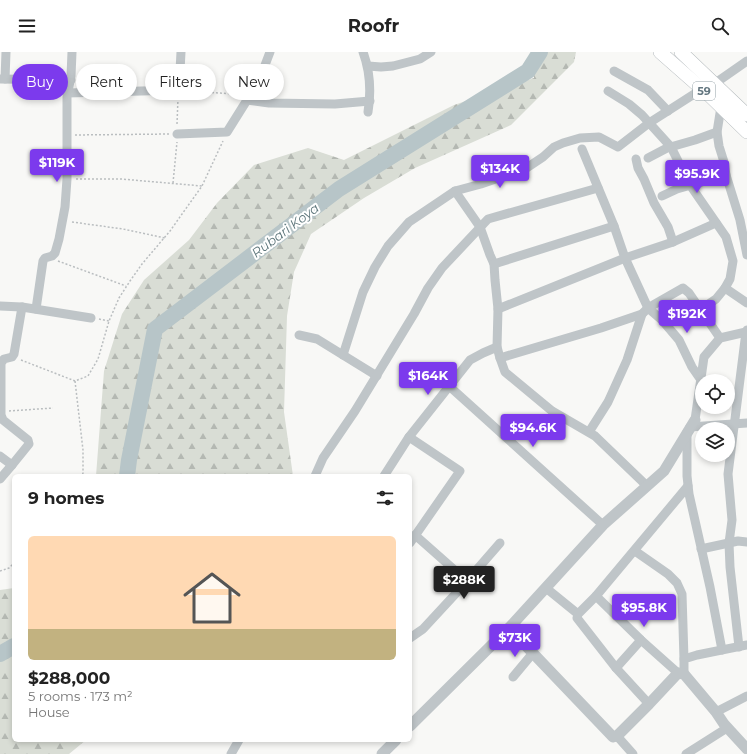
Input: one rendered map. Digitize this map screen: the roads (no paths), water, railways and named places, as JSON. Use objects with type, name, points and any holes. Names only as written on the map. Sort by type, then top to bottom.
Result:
[{"type":"main road","name":"59","points":[[660,52],[747,115]]},
{"type":"main road","name":"59","points":[[681,52],[708,87],[721,107],[747,132]]},
{"type":"street","points":[[6,52],[3,79],[70,80]]},
{"type":"street","points":[[68,89],[72,52]]},
{"type":"street","points":[[68,94],[178,90],[180,52]]},
{"type":"street","points":[[265,64],[270,52]]},
{"type":"street","points":[[363,52],[368,66],[370,101],[368,112]]},
{"type":"street","points":[[368,66],[393,66],[420,59],[431,52]]},
{"type":"street","points":[[343,355],[363,292],[375,267],[388,246],[409,222],[455,191],[526,169],[562,142],[580,138],[600,137],[618,147],[649,123],[747,61]]},
{"type":"street","points":[[614,71],[648,90],[668,111]]},
{"type":"street","points":[[608,91],[629,104],[642,115],[671,147],[690,185],[726,237],[733,261],[730,279],[716,299],[700,310]]},
{"type":"street","points":[[36,309],[43,261],[45,258],[52,256],[55,253],[63,221],[67,193],[67,100]]},
{"type":"street","points":[[177,134],[227,132],[247,100],[335,104],[370,101]]},
{"type":"street","points":[[721,107],[718,132],[720,146],[726,175],[744,217],[747,252]]},
{"type":"street","points":[[648,158],[667,148],[718,132]]},
{"type":"street","points":[[582,149],[614,226],[645,311],[627,360],[608,402],[589,432]]},
{"type":"street","points":[[636,160],[638,168],[654,203],[668,228],[673,242]]},
{"type":"street","points":[[662,196],[677,189],[726,175]]},
{"type":"street","points":[[316,474],[323,458],[377,376],[428,288],[442,268],[480,227],[488,219],[598,188]]},
{"type":"street","points":[[455,191],[480,227],[494,264],[498,309],[497,347],[505,372],[552,411],[595,436],[647,486]]},
{"type":"street","points":[[498,309],[625,258],[673,242],[716,223]]},
{"type":"street","points":[[494,264],[614,226]]},
{"type":"street","points":[[500,358],[601,328],[645,311],[683,288],[689,293],[720,338]]},
{"type":"street","points":[[725,288],[747,303]]},
{"type":"street","points":[[0,306],[22,307],[91,318]]},
{"type":"street","points":[[0,479],[28,446],[29,442],[3,420],[1,411],[0,363],[2,360],[13,356],[14,354],[22,307]]},
{"type":"street","points":[[645,311],[662,320],[678,340],[697,374]]},
{"type":"street","points":[[702,374],[704,357],[720,338],[747,331],[745,367],[734,422]]},
{"type":"street","points":[[299,335],[317,339],[377,376]]},
{"type":"street","points":[[385,474],[409,437],[470,360],[497,347]]},
{"type":"street","points":[[449,386],[604,525]]},
{"type":"street","points":[[695,408],[691,427],[687,476],[688,486],[722,650]]},
{"type":"street","points":[[735,424],[747,423]]},
{"type":"street","points":[[691,427],[695,427]]},
{"type":"street","points":[[412,724],[509,628],[604,525],[664,471],[691,427]]},
{"type":"street","points":[[409,437],[460,471],[412,540]]},
{"type":"street","points":[[0,456],[12,465]]},
{"type":"street","points":[[684,659],[743,646],[730,567],[729,543],[732,520],[728,474],[729,462]]},
{"type":"street","points":[[649,704],[616,668],[577,618],[578,614],[596,596],[635,551],[688,486]]},
{"type":"street","points":[[415,535],[468,581]]},
{"type":"street","points":[[701,549],[738,541],[747,542]]},
{"type":"street","points":[[412,637],[423,629],[468,581],[500,543]]},
{"type":"street","points":[[617,736],[681,674],[684,659],[682,594],[677,583],[668,574],[635,551]]},
{"type":"street","points":[[546,588],[578,614]]},
{"type":"street","points":[[596,596],[641,640],[681,674],[747,749]]},
{"type":"street","points":[[509,628],[613,737],[617,736],[633,754]]},
{"type":"street","points":[[616,668],[641,640]]},
{"type":"street","points":[[513,677],[534,654]]},
{"type":"street","points":[[716,712],[747,696]]},
{"type":"street","points":[[686,754],[727,728]]},
{"type":"street","points":[[231,754],[238,742]]},
{"type":"street","points":[[382,754],[394,742]]},
{"type":"waterway","name":"Rubari Koya","points":[[127,474],[155,329],[339,189],[528,71],[540,52]]},
{"type":"waterway","name":"Rubari Koya","points":[[0,654],[12,647]]}]
